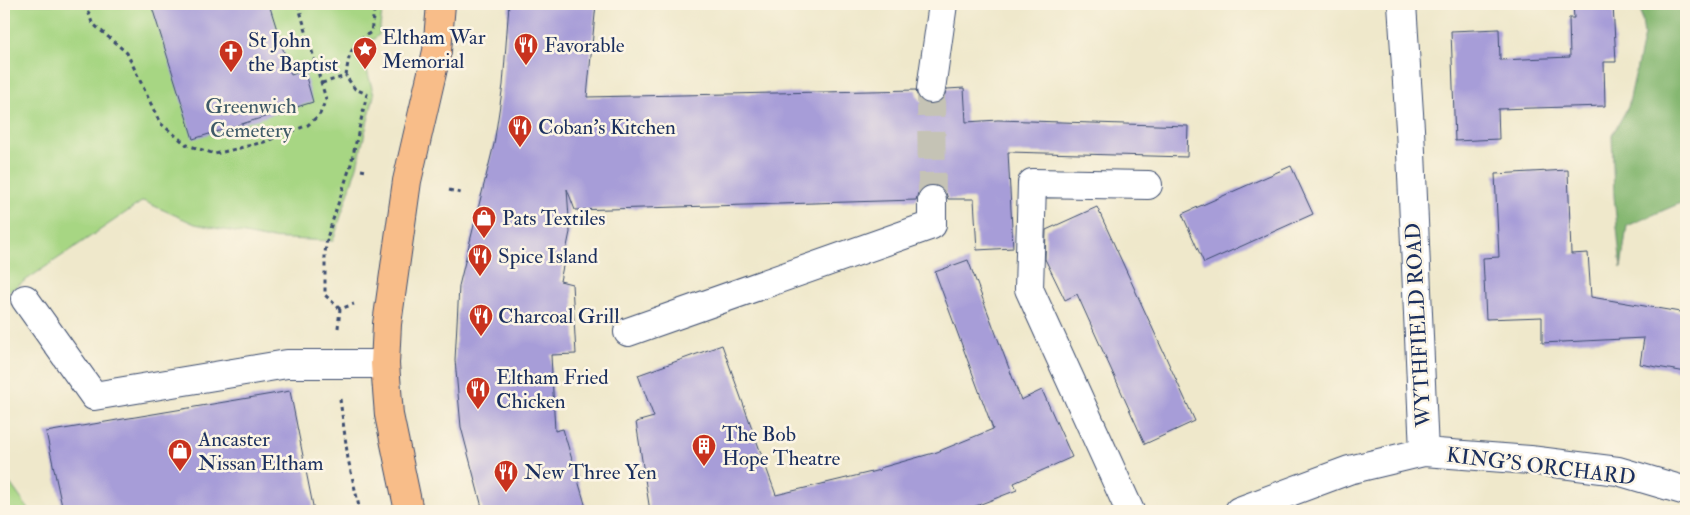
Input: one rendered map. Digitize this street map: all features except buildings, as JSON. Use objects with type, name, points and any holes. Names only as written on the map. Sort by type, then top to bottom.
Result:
[{"type":"main road","points":[[409,511],[389,415],[385,364],[386,324],[407,181],[436,51],[441,4]]},
{"type":"street","points":[[931,89],[943,4]]},
{"type":"street","name":"WYTHFIELD ROAD","points":[[1239,511],[1349,470],[1424,452],[1410,128],[1402,4]]},
{"type":"street","points":[[1130,511],[1029,289],[1032,183],[1148,185]]},
{"type":"street","points":[[628,332],[932,225],[932,200]]},
{"type":"street","points":[[25,299],[94,396],[287,364],[385,364]]},
{"type":"street","name":"KING'S ORCHARD","points":[[1424,452],[1530,460],[1618,471],[1686,490]]},
{"type":"path","points":[[86,4],[92,23],[127,53],[160,123],[187,145],[215,154],[264,142],[308,125],[320,114],[326,98],[298,4]]},
{"type":"path","points":[[340,310],[326,295],[325,253],[327,238],[351,164],[368,94],[355,89],[346,76],[349,53],[361,40],[372,32],[375,4]]},
{"type":"path","points":[[322,83],[346,76]]},
{"type":"path","points":[[361,170],[367,171]]},
{"type":"path","points":[[449,190],[461,193]]},
{"type":"green space","name":"Greenwich Cemetery","points":[[4,4],[383,4],[379,35],[361,49],[374,95],[357,166],[333,241],[265,238],[195,224],[143,201],[4,295]]},
{"type":"green space","points":[[1640,4],[1686,4],[1686,203],[1683,202],[1627,226],[1621,268],[1614,196],[1612,135],[1628,107],[1644,35]]},
{"type":"green space","points":[[4,475],[30,511],[4,511]]},
{"type":"tunnel","points":[[931,89],[932,200]]},
{"type":"place","name":"Favorable","points":[[526,66]]},
{"type":"place","name":"Eltham War Memorial","points":[[365,70]]},
{"type":"place","name":"St John the Baptist","points":[[231,73]]},
{"type":"place","name":"Coban's Kitchen","points":[[520,148]]},
{"type":"place","name":"Pats Textiles","points":[[484,239]]},
{"type":"place","name":"Spice Island","points":[[480,277]]},
{"type":"place","name":"Charcoal Grill","points":[[481,337]]},
{"type":"place","name":"Eltham Fried Chicken","points":[[478,410]]},
{"type":"place","name":"The Bob Hope Theatre","points":[[704,467]]},
{"type":"place","name":"Ancaster Nissan Eltham","points":[[180,472]]},
{"type":"place","name":"New Three Yen","points":[[506,493]]}]
